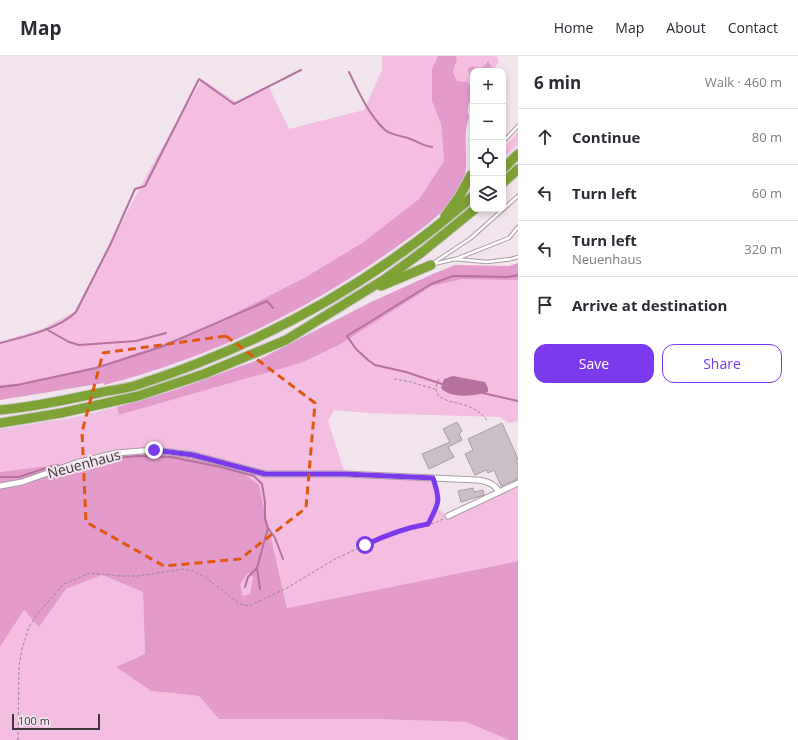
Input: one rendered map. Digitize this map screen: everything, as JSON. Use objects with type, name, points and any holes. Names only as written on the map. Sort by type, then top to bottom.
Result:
[{"type":"highway","points":[[506,166],[518,154]]},
{"type":"highway","points":[[506,180],[518,169]]},
{"type":"highway","points":[[437,227],[459,197],[471,176]]},
{"type":"highway","points":[[0,410],[57,402],[136,385],[222,353],[283,325],[359,282],[408,250],[470,199]]},
{"type":"highway","points":[[0,424],[61,413],[138,396],[204,374],[286,340],[385,279],[422,252],[471,212]]},
{"type":"highway","points":[[359,295],[431,265]]},
{"type":"street","name":"Neuenhaus","points":[[0,486],[22,482],[76,463],[116,453],[154,450],[193,455],[265,474],[330,474],[484,481],[493,485],[499,492]]},
{"type":"street","points":[[448,516],[518,483]]},
{"type":"lane","points":[[505,140],[518,126]]},
{"type":"lane","points":[[431,265],[471,238],[518,196]]},
{"type":"lane","points":[[431,265],[455,260],[509,238],[518,227]]},
{"type":"lane","points":[[455,260],[487,262],[518,257]]},
{"type":"path","points":[[394,379],[436,389]]},
{"type":"path","points":[[440,379],[436,386],[436,393],[441,398],[470,407],[482,413],[487,420]]},
{"type":"path","points":[[428,524],[438,501],[433,478]]},
{"type":"path","points":[[18,740],[19,666],[22,649],[30,627],[39,612],[64,584],[90,573],[138,576],[183,569],[193,571],[205,577],[240,604],[249,606],[287,588],[335,559],[377,539],[407,528],[435,523],[448,516]]},
{"type":"highlighted area","points":[[226,336],[315,403],[306,508],[240,559],[164,566],[86,522],[82,432],[103,353]]},
{"type":"shaded area","points":[[382,56],[438,56],[432,69],[432,101],[441,124],[444,161],[419,199],[362,243],[304,278],[202,330],[108,363],[37,382],[0,385],[0,342],[44,328],[74,312],[151,167],[202,79],[236,102],[268,85],[289,129],[364,110],[382,70]]},
{"type":"shaded area","points":[[438,56],[456,56],[457,59],[453,72],[457,81],[467,82],[470,85],[470,101],[468,107],[469,118],[466,128],[466,166],[464,179],[455,196],[448,205],[423,228],[362,271],[327,292],[256,330],[219,346],[143,374],[104,385],[104,383],[0,400],[0,385],[37,382],[108,363],[202,330],[304,278],[362,243],[419,199],[444,161],[441,124],[432,101],[432,69]]},
{"type":"shaded area","points":[[456,56],[497,56],[499,62],[494,68],[490,63],[486,63],[483,67],[479,68],[474,65],[470,68],[468,73],[470,76],[470,86],[467,82],[457,81],[453,72],[457,59]]},
{"type":"shaded area","points":[[488,61],[492,68],[470,68],[470,76],[468,69],[470,67],[483,67]]},
{"type":"shaded area","points":[[518,132],[518,144],[506,156],[506,145]]},
{"type":"shaded area","points":[[518,263],[518,279],[516,280],[463,279],[432,286],[339,345],[301,363],[119,415],[117,407],[175,390],[260,359],[371,302],[455,265],[509,266]]},
{"type":"shaded area","points":[[463,279],[518,279],[518,421],[509,423],[500,417],[366,413],[334,410],[328,421],[345,474],[435,478],[441,498],[438,509],[448,516],[518,484],[518,561],[287,608],[259,485],[0,472],[0,429],[71,418],[117,407],[119,415],[301,363],[339,345],[432,286]]},
{"type":"shaded area","points":[[453,376],[485,382],[488,392],[477,395],[463,396],[450,394],[441,388],[444,379]]},
{"type":"shaded area","points":[[145,454],[173,455],[216,463],[239,470],[259,485],[287,608],[518,561],[518,740],[509,740],[466,722],[376,719],[219,719],[199,696],[151,691],[116,667],[145,654],[143,592],[102,575],[66,589],[39,627],[24,610],[0,647],[0,472]],"holes":[[[248,573],[253,577],[250,594],[243,596],[240,584]]]},
{"type":"shaded area","points":[[248,573],[253,577],[250,594],[243,596],[240,584]]},
{"type":"shaded area","points":[[102,575],[143,592],[145,654],[116,667],[151,691],[199,696],[219,719],[376,719],[466,722],[509,740],[0,740],[0,647],[24,610],[39,627],[66,589]]},
{"type":"building","points":[[457,422],[462,431],[459,434],[462,440],[448,447],[454,457],[429,469],[422,454],[450,442],[443,429]]},
{"type":"building","points":[[502,423],[518,459],[516,460],[518,464],[518,479],[501,486],[494,470],[488,473],[486,470],[475,475],[465,454],[473,450],[468,439]]},
{"type":"building","points":[[473,488],[474,492],[483,490],[484,495],[461,502],[458,491]]},
{"type":"waterway","points":[[0,343],[51,328],[69,318],[76,312],[111,243],[135,189],[145,186],[199,79],[234,104],[301,70]]},
{"type":"waterway","points":[[349,72],[369,110],[385,130],[408,138],[422,145],[432,147]]},
{"type":"waterway","points":[[445,385],[406,372],[375,365],[356,349],[347,336],[431,284],[453,276],[508,277],[518,275]]},
{"type":"waterway","points":[[0,387],[17,385],[96,368],[161,347],[267,301],[273,308]]},
{"type":"waterway","points":[[46,329],[69,342],[79,345],[136,341],[166,333]]},
{"type":"waterway","points":[[483,393],[518,401]]},
{"type":"waterway","points":[[70,472],[86,465],[114,458],[139,456],[171,457],[221,467],[254,476],[262,484],[265,502],[265,519],[268,528],[257,568],[248,577],[245,587]]},
{"type":"waterway","points":[[0,477],[19,477],[55,465],[60,466]]},
{"type":"waterway","points":[[268,528],[275,538],[283,559]]},
{"type":"waterway","points":[[257,568],[260,589]]},
{"type":"route","points":[[154,450],[193,455],[265,474],[345,474],[433,478],[438,501],[428,524],[407,528],[389,534],[365,545]]}]
